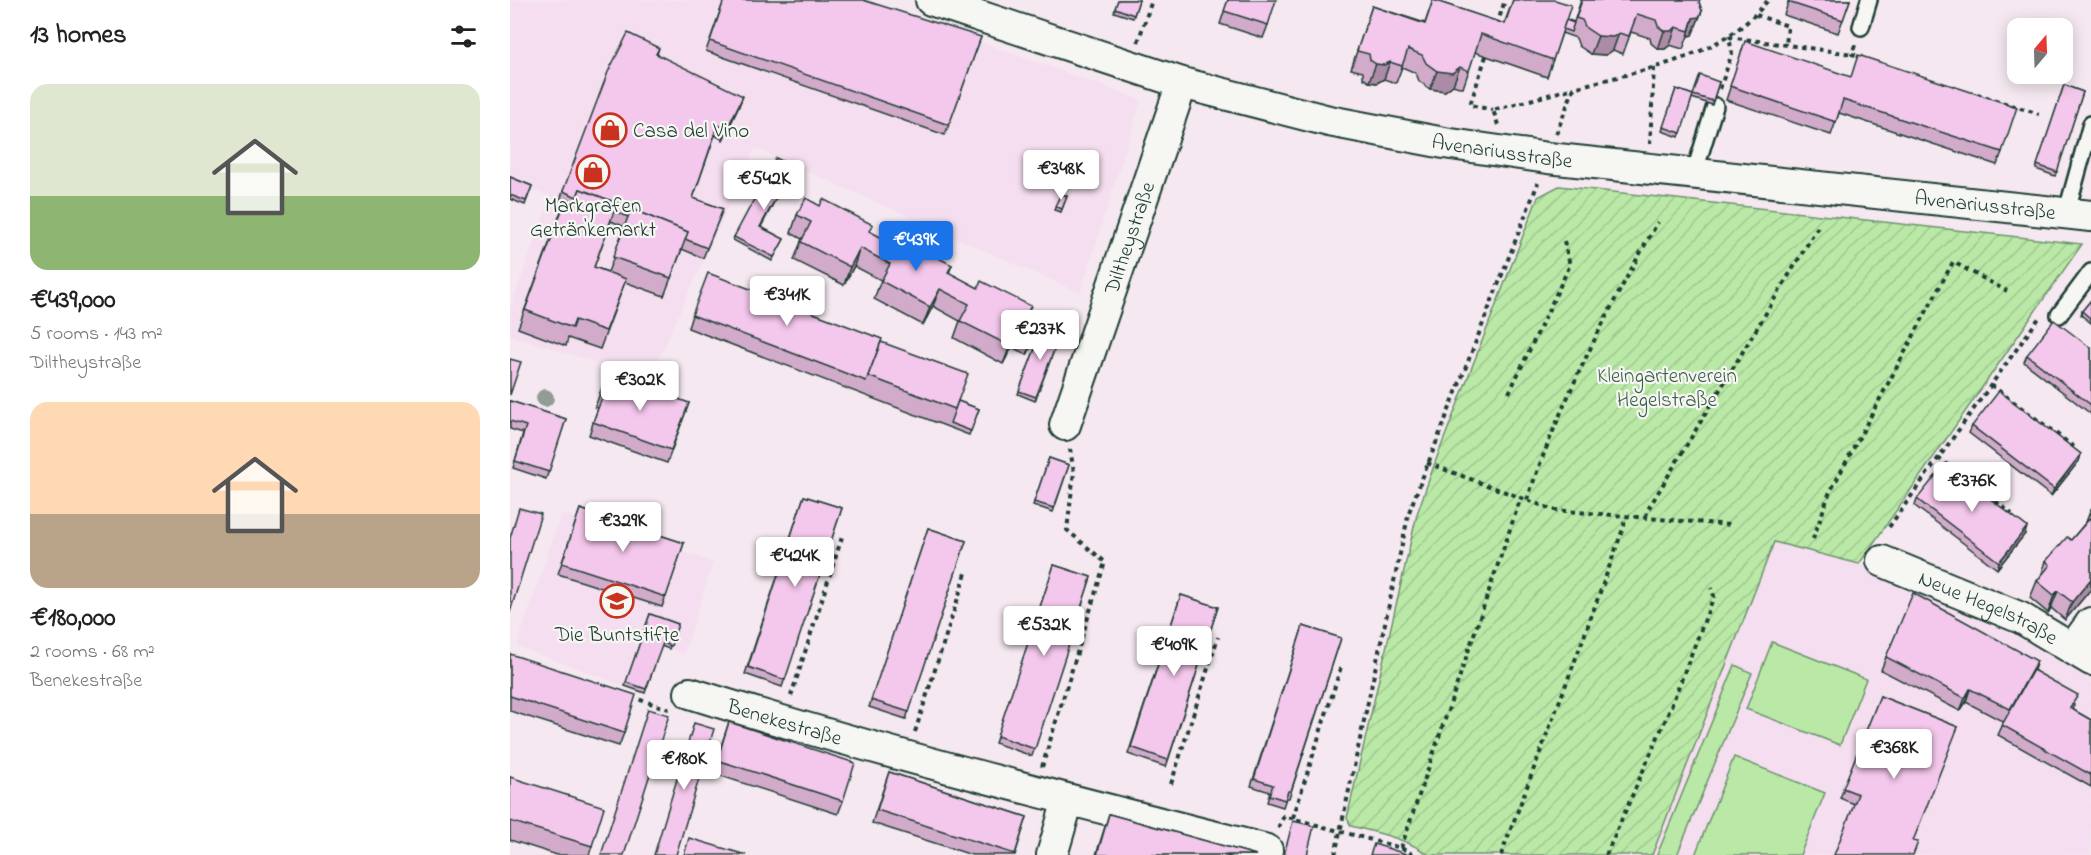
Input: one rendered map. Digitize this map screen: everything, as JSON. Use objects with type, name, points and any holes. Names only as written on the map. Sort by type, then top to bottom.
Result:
[{"type":"street","name":"Avenariusstraße","points":[[931,0],[969,6],[1182,83],[1329,121],[1444,143],[1552,146],[1694,174],[2078,215]]},
{"type":"street","name":"Diltheystraße","points":[[1065,425],[1182,83]]},
{"type":"street","name":"Neue Hegelstraße","points":[[1882,561],[2021,618],[2082,654]]},
{"type":"street","points":[[2082,654],[2091,623]]},
{"type":"street","name":"Benekestraße","points":[[690,693],[782,723],[1068,800],[1267,850]]},
{"type":"street","points":[[1052,855],[1068,800]]},
{"type":"lane","points":[[1861,27],[1869,0]]},
{"type":"lane","points":[[1694,174],[1715,106]]},
{"type":"lane","points":[[2078,215],[2091,124]]},
{"type":"lane","points":[[2059,315],[2091,272]]},
{"type":"path","points":[[1130,65],[1152,0]]},
{"type":"path","points":[[1495,30],[1505,0]]},
{"type":"path","points":[[1486,56],[1470,105],[1492,110],[1654,67],[1707,50],[1729,37],[1756,15],[1768,0]]},
{"type":"path","points":[[1756,15],[1788,26],[1786,45]]},
{"type":"path","points":[[1852,54],[1861,27]]},
{"type":"path","points":[[1729,37],[1863,57]]},
{"type":"path","points":[[1715,106],[1732,53],[1729,37]]},
{"type":"path","points":[[1638,143],[1650,144],[1654,67]]},
{"type":"path","points":[[1335,855],[1409,512],[1574,88]]},
{"type":"path","points":[[1973,93],[2039,114]]},
{"type":"path","points":[[1492,110],[1498,126]]},
{"type":"path","points":[[1552,146],[1567,135]]},
{"type":"path","points":[[1527,500],[1571,391],[1633,266],[1658,222]]},
{"type":"path","points":[[1646,517],[1647,511],[1703,414],[1819,225]]},
{"type":"path","points":[[1509,393],[1569,265],[1563,237]]},
{"type":"path","points":[[1813,539],[1829,494],[1953,262],[2007,291]]},
{"type":"path","points":[[1889,527],[2041,315],[2059,315]]},
{"type":"path","points":[[1991,385],[2074,447]]},
{"type":"path","points":[[1035,790],[1105,562],[1067,530],[1074,471],[1065,425]]},
{"type":"path","points":[[1938,458],[2012,514]]},
{"type":"path","points":[[1427,463],[1554,510],[1730,525]]},
{"type":"path","points":[[1401,848],[1521,498]]},
{"type":"path","points":[[1501,855],[1582,642],[1624,526],[1625,517]]},
{"type":"path","points":[[782,723],[842,537]]},
{"type":"path","points":[[907,756],[967,570]]},
{"type":"path","points":[[1605,855],[1668,714],[1714,596],[1711,588]]},
{"type":"path","points":[[1171,784],[1218,637]]},
{"type":"path","points":[[1293,818],[1341,667]]},
{"type":"path","points":[[624,695],[670,710],[690,693]]},
{"type":"path","points":[[1267,850],[1284,816],[1401,848],[1414,855]]},
{"type":"shaded area","points":[[510,0],[864,0],[1141,100],[1080,293],[755,148],[649,379],[510,335],[510,308],[551,197],[510,181]]},
{"type":"shaded area","name":"Die Buntstifte","points":[[561,514],[713,562],[684,654],[641,639],[625,686],[517,646]]},
{"type":"shaded area","points":[[1774,542],[1859,564],[2014,623],[2091,676],[2091,855],[1652,855]]},
{"type":"green space","name":"Kleingartenverein Hegelstraße","points":[[1559,186],[2082,244],[1859,564],[1774,542],[1652,855],[1429,855],[1401,840],[1351,826],[1347,818],[1417,514],[1538,197]]},
{"type":"green space","points":[[1772,642],[1866,679],[1840,745],[1746,709]]},
{"type":"green space","points":[[1735,665],[1752,673],[1677,855],[1657,855]]},
{"type":"green space","points":[[1734,757],[1825,793],[1800,855],[1695,855]]},
{"type":"building","points":[[724,0],[863,0],[981,37],[949,125],[710,41]]},
{"type":"building","points":[[1118,0],[1139,0],[1134,15],[1115,8]]},
{"type":"building","points":[[1228,0],[1276,0],[1268,25],[1224,11]]},
{"type":"building","points":[[1433,0],[1505,24],[1513,0],[1555,0],[1571,5],[1553,60],[1481,34],[1469,71],[1460,67],[1452,73],[1437,71],[1426,63],[1422,55],[1408,49],[1402,66],[1390,62],[1384,65],[1376,64],[1370,60],[1369,54],[1357,51],[1372,6],[1425,24]]},
{"type":"building","points":[[1582,0],[1700,0],[1702,11],[1699,17],[1693,18],[1689,31],[1676,27],[1672,31],[1664,31],[1658,26],[1656,20],[1637,14],[1629,36],[1619,33],[1613,37],[1598,36],[1586,28],[1582,20],[1576,18]]},
{"type":"building","points":[[1789,0],[1850,0],[1843,20],[1788,2]]},
{"type":"building","points":[[1566,20],[1574,23],[1571,32],[1563,29]]},
{"type":"building","points":[[628,33],[659,48],[656,54],[743,96],[727,129],[718,125],[693,198],[723,209],[707,248],[685,239],[688,232],[631,209],[628,217],[614,211],[617,203],[580,189],[577,197],[563,191],[608,72]]},
{"type":"building","points":[[1745,41],[1851,77],[1858,55],[2017,107],[2002,152],[1843,100],[1836,122],[1730,86]]},
{"type":"building","points":[[1700,75],[1719,82],[1713,101],[1693,95]]},
{"type":"building","points":[[2064,85],[2083,92],[2057,172],[2037,165]]},
{"type":"building","points":[[1676,89],[1693,95],[1681,133],[1663,127]]},
{"type":"building","points":[[776,158],[793,167],[760,227],[784,239],[774,257],[734,237]]},
{"type":"building","points":[[510,177],[532,186],[526,201],[510,195]]},
{"type":"building","points":[[580,189],[617,203],[594,267],[626,279],[606,331],[575,320],[572,328],[525,310],[566,199],[575,202]]},
{"type":"building","points":[[1061,194],[1067,196],[1062,209],[1055,206]]},
{"type":"building","points":[[806,198],[820,206],[823,199],[873,225],[869,231],[899,247],[903,239],[952,265],[948,272],[978,288],[981,281],[1031,306],[1027,313],[1042,321],[1033,337],[1018,330],[1010,346],[960,321],[969,304],[940,289],[930,307],[881,281],[890,264],[860,248],[850,267],[801,242],[811,222],[797,215]]},
{"type":"building","points":[[631,209],[688,232],[671,278],[613,257]]},
{"type":"building","points":[[708,273],[882,339],[866,381],[692,315]]},
{"type":"building","points":[[2091,300],[2091,319],[2082,311]]},
{"type":"building","points":[[2054,320],[2091,348],[2091,405],[2027,355]]},
{"type":"building","points":[[1044,325],[1061,332],[1036,397],[1019,391]]},
{"type":"building","points":[[881,342],[968,374],[955,409],[868,376]]},
{"type":"building","points":[[510,359],[521,362],[510,395]]},
{"type":"building","points":[[611,374],[689,403],[671,450],[593,422],[603,395],[600,394],[605,379],[608,381]]},
{"type":"building","points":[[1999,391],[2081,454],[2054,489],[1972,426]]},
{"type":"building","points":[[510,401],[566,419],[549,472],[515,461],[526,426],[510,421]]},
{"type":"building","points":[[958,401],[979,409],[971,431],[950,423]]},
{"type":"building","points":[[1049,458],[1069,465],[1054,508],[1034,502]]},
{"type":"building","points":[[1945,464],[2027,527],[1999,562],[1917,499]]},
{"type":"building","points":[[804,496],[842,508],[785,680],[748,667]]},
{"type":"building","points":[[519,508],[541,514],[510,612],[510,538]]},
{"type":"building","points":[[580,509],[684,543],[666,597],[562,563]]},
{"type":"building","points":[[2091,517],[2091,579],[2072,602],[2058,591],[2054,595],[2037,581],[2050,565],[2046,561],[2067,537],[2071,540]]},
{"type":"building","points":[[928,528],[966,541],[909,712],[871,700]]},
{"type":"building","points":[[1054,565],[1091,577],[1035,749],[997,736]]},
{"type":"building","points":[[1913,593],[2037,661],[2010,709],[1970,689],[1965,698],[1886,657]]},
{"type":"building","points":[[1181,595],[1218,607],[1168,760],[1131,747]]},
{"type":"building","points":[[650,614],[678,624],[671,646],[663,643],[646,689],[626,682]]},
{"type":"building","points":[[1303,626],[1341,638],[1291,791],[1288,791],[1285,800],[1269,795],[1273,785],[1254,779]]},
{"type":"building","points":[[510,654],[636,695],[624,733],[510,696]]},
{"type":"building","points":[[2033,670],[2078,695],[2070,708],[2091,720],[2091,775],[2002,725]]},
{"type":"building","points":[[1880,696],[1958,727],[1913,841],[1918,842],[1913,855],[1834,855],[1858,794],[1843,788]]},
{"type":"building","points":[[648,709],[669,715],[624,855],[601,855]]},
{"type":"building","points":[[729,722],[855,763],[843,801],[717,760]]},
{"type":"building","points":[[694,723],[714,729],[676,855],[654,855]]},
{"type":"building","points":[[889,772],[1027,817],[1015,854],[877,810]]},
{"type":"building","points":[[510,777],[604,807],[592,846],[510,821]]},
{"type":"building","points":[[1109,814],[1256,855],[1097,855]]},
{"type":"building","points":[[1293,821],[1314,826],[1307,855],[1284,855]]},
{"type":"building","points":[[689,838],[746,855],[684,855]]},
{"type":"building","points":[[1374,844],[1409,855],[1370,855]]},
{"type":"place","name":"Casa del Vino","points":[[610,130]]},
{"type":"place","name":"Markgrafen Getränkemarkt","points":[[593,172]]},
{"type":"place","name":"Die Buntstifte","points":[[617,601]]}]
